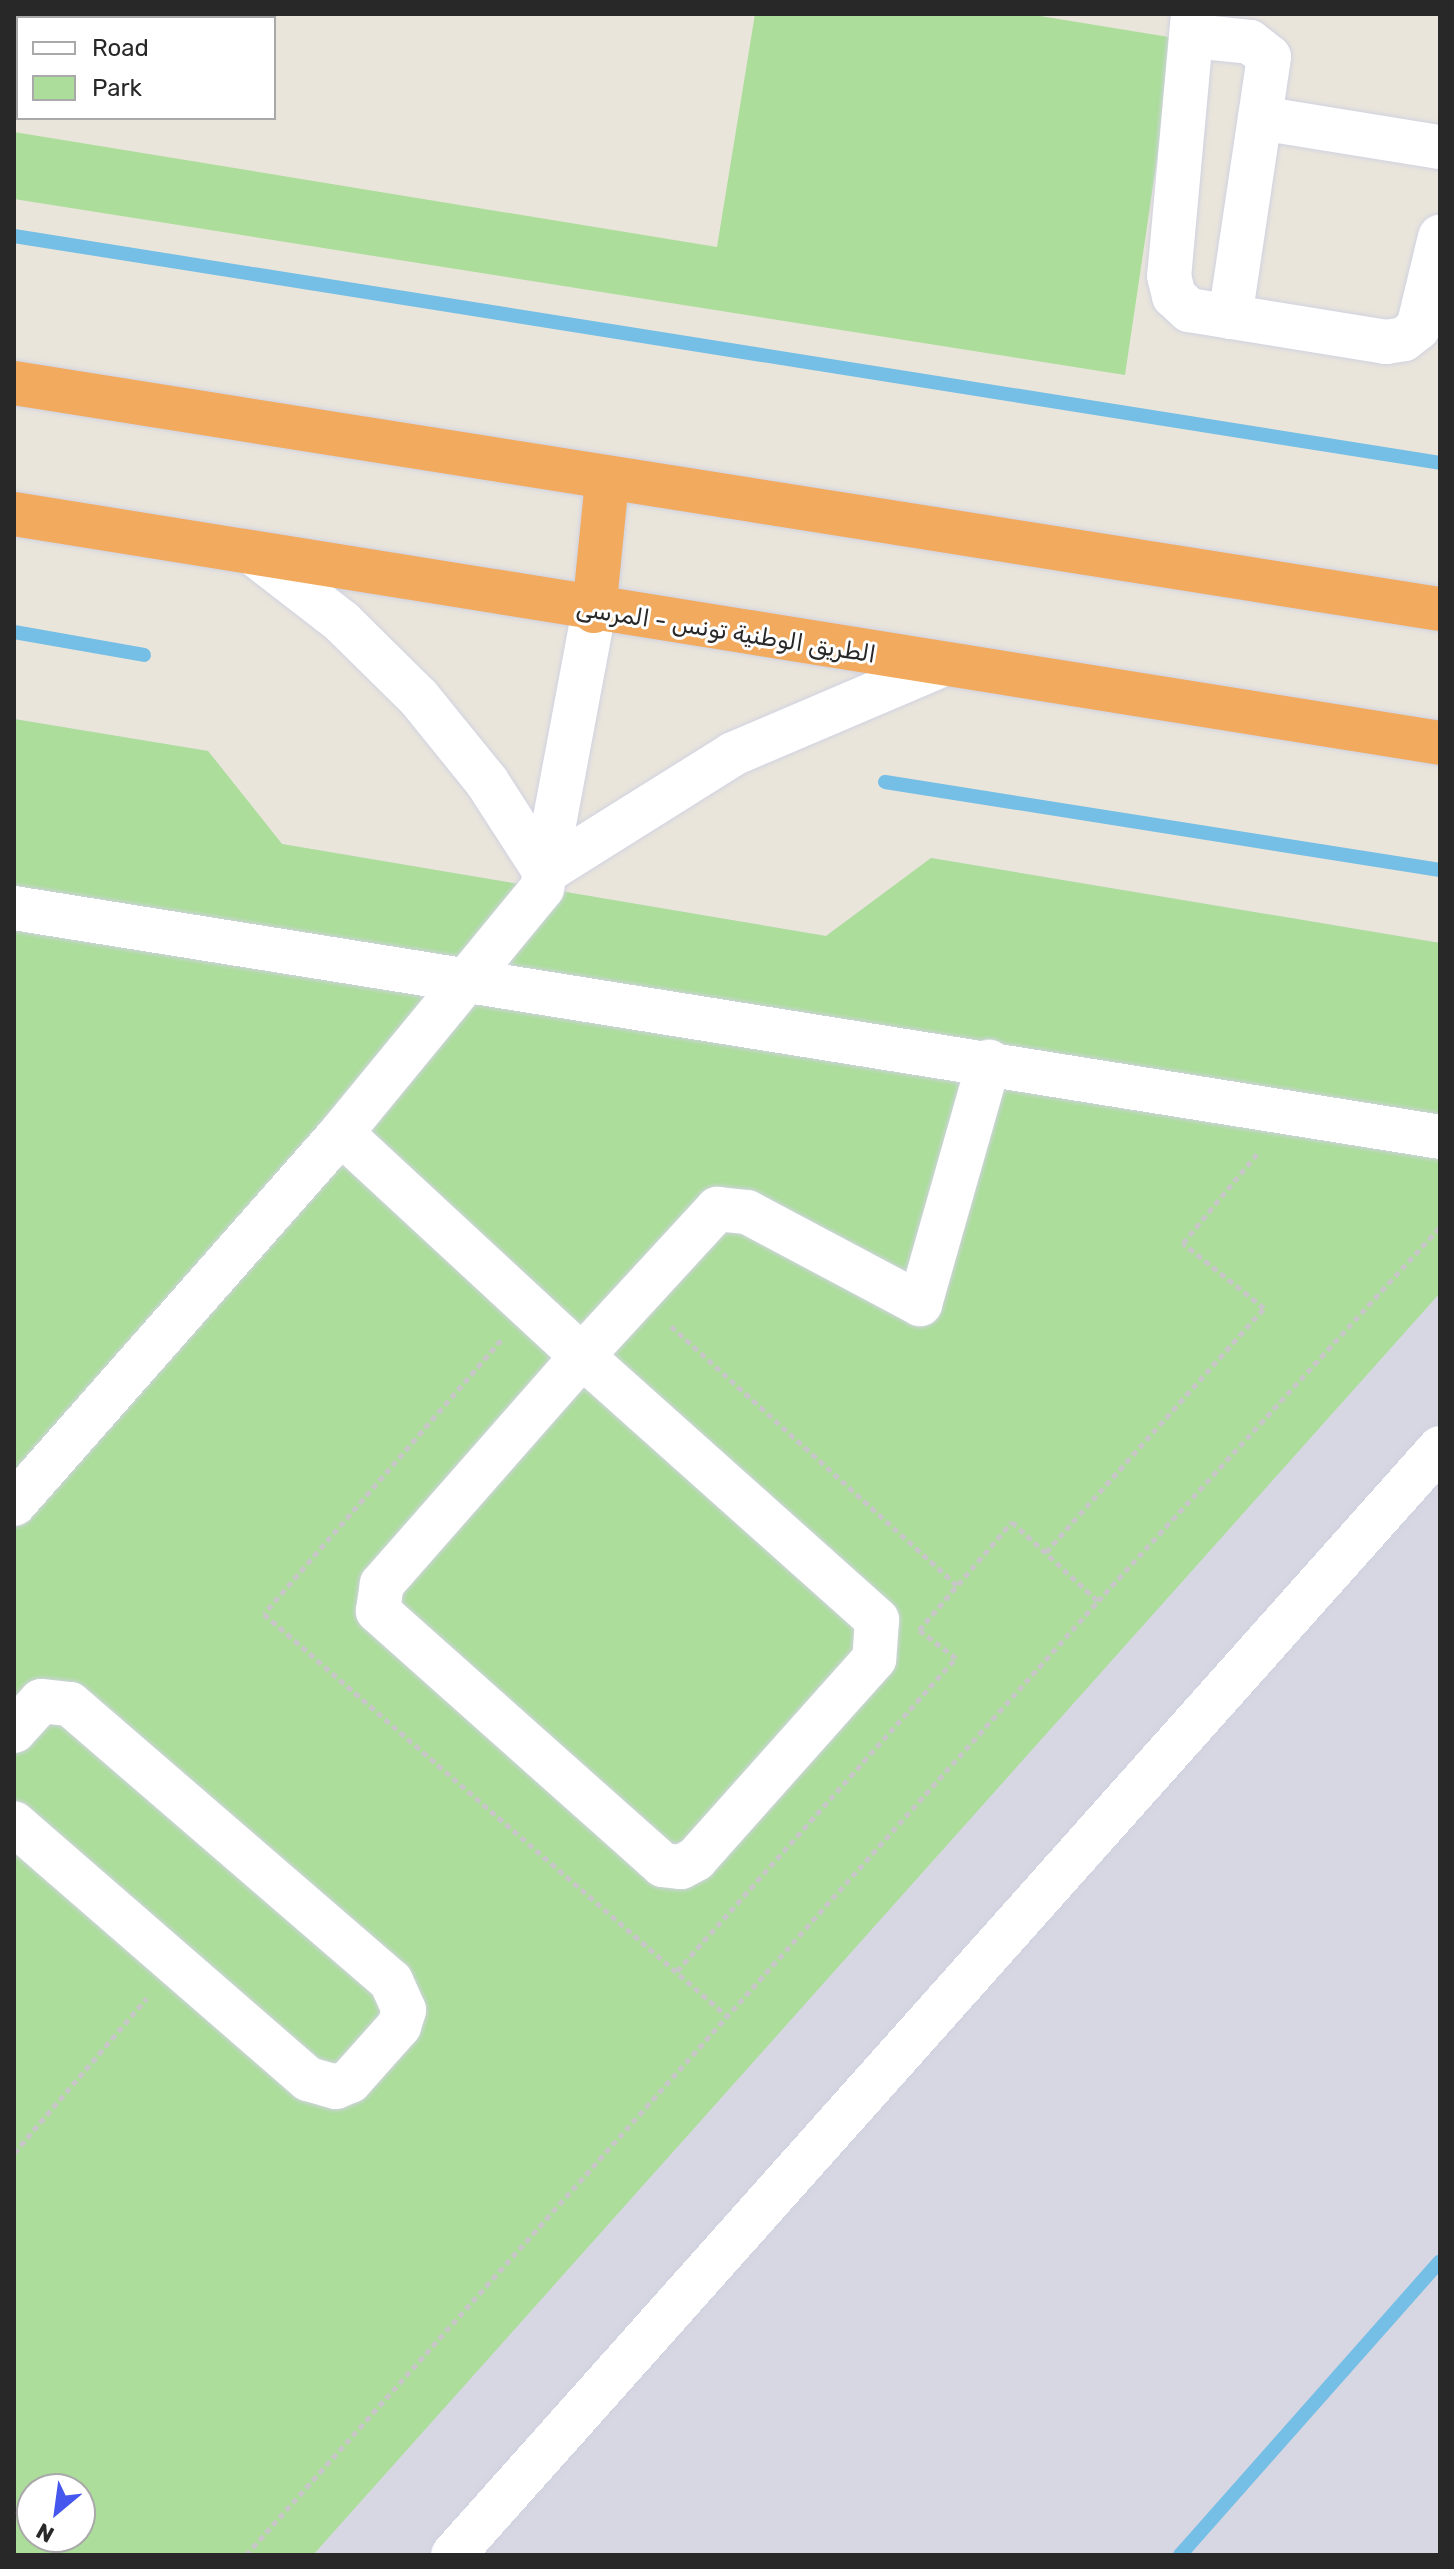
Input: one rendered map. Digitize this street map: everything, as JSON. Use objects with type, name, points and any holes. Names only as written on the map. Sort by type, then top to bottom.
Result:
[{"type":"highway","points":[[14,383],[607,481],[1440,609]]},
{"type":"highway","points":[[594,611],[607,481]]},
{"type":"highway","name":"الطريق الوطنية تونس - المرسى","points":[[14,514],[937,667],[1440,743]]},
{"type":"lane","points":[[1230,317],[1269,57],[1263,47],[1193,25],[1169,276],[1174,296],[1189,310],[1230,317],[1386,342],[1404,339],[1418,328],[1440,237]]},
{"type":"lane","points":[[1260,118],[1440,147]]},
{"type":"lane","points":[[257,556],[342,622],[419,698],[487,782],[545,872]]},
{"type":"lane","points":[[14,1504],[341,1133],[542,888],[594,611]]},
{"type":"lane","points":[[545,872],[733,754],[937,667]]},
{"type":"lane","points":[[14,908],[468,978],[1440,1137]]},
{"type":"lane","points":[[341,1133],[582,1356],[877,1620],[874,1659],[696,1859],[681,1867],[663,1865],[378,1611],[382,1584],[582,1356],[637,1295],[704,1217],[732,1207],[920,1304],[989,1062]]},
{"type":"lane","points":[[453,2555],[1440,1448]]},
{"type":"lane","points":[[14,1731],[41,1701],[70,1704],[391,1981],[404,2010],[399,2026],[350,2081],[321,2085],[14,1823]]},
{"type":"path","points":[[1046,1552],[1264,1308],[1183,1243],[1292,1112]]},
{"type":"path","points":[[246,2555],[1098,1601],[1440,1227]]},
{"type":"path","points":[[637,1295],[958,1586]]},
{"type":"path","points":[[677,1971],[956,1658],[919,1630],[1012,1522],[1098,1601]]},
{"type":"path","points":[[14,2153],[176,1964]]},
{"type":"shaded area","points":[[14,719],[208,751],[282,844],[826,936],[931,858],[1440,943],[1440,2555],[14,2555]]},
{"type":"green space","points":[[755,14],[1028,14],[1175,38],[1125,375],[14,199],[14,132],[717,247]]},
{"type":"green space","points":[[14,719],[208,751],[282,844],[826,936],[931,858],[1440,943],[1440,1293],[313,2555],[14,2555]]},
{"type":"waterway","points":[[14,236],[1440,463]]},
{"type":"waterway","points":[[14,632],[144,655]]},
{"type":"waterway","points":[[885,782],[1440,870]]},
{"type":"waterway","points":[[1180,2555],[1440,2261]]}]
